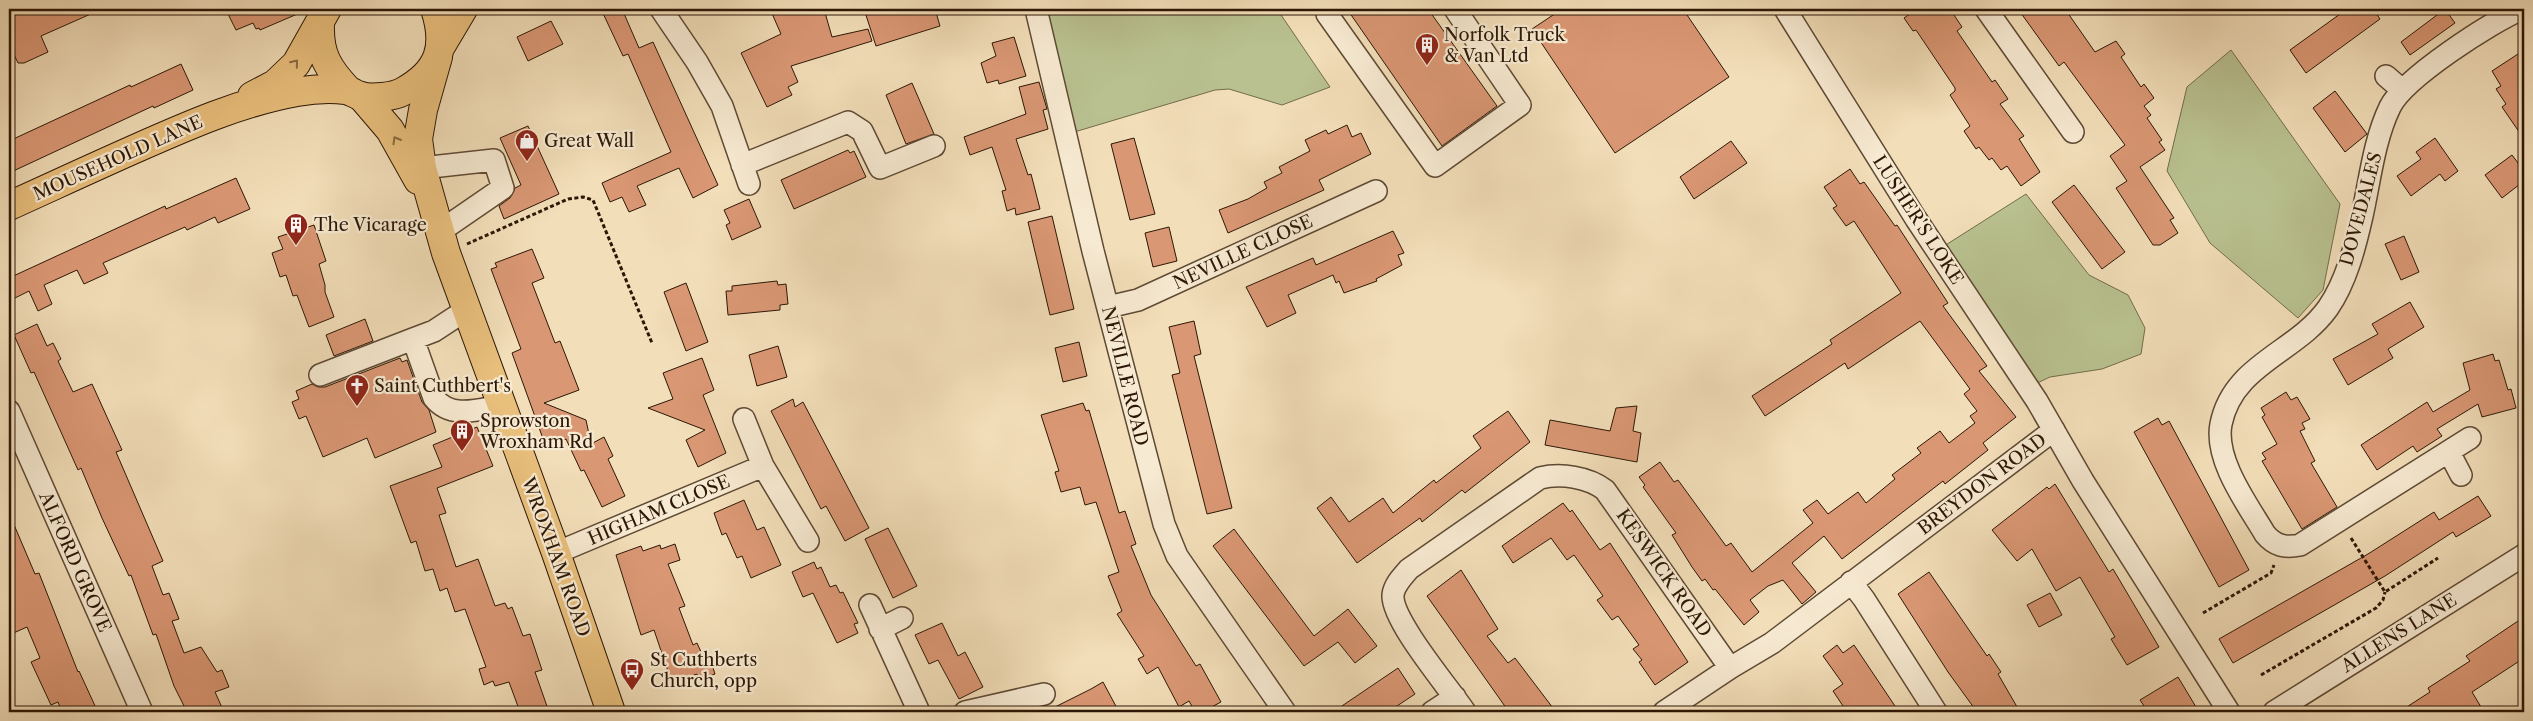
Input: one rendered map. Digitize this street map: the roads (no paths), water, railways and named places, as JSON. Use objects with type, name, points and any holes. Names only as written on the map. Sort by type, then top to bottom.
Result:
[{"type":"main road","points":[[435,9],[442,29],[439,51]]},
{"type":"main road","points":[[439,51],[463,9]]},
{"type":"main road","name":"MOUSEHOLD LANE","points":[[324,14],[320,38],[325,61],[355,93]]},
{"type":"main road","name":"MOUSEHOLD LANE","points":[[9,206],[227,110],[275,84],[296,64],[324,14]]},
{"type":"main road","name":"MOUSEHOLD LANE","points":[[227,110],[297,92],[325,88],[380,97],[402,93],[423,80],[439,51]]},
{"type":"main road","name":"WROXHAM ROAD","points":[[439,51],[422,110],[418,139],[422,168],[443,243]]},
{"type":"main road","name":"WROXHAM ROAD","points":[[355,93],[390,130],[414,171],[443,243],[500,406],[556,553],[611,712]]},
{"type":"street","points":[[661,9],[697,62],[722,106],[749,184]]},
{"type":"street","name":"NEVILLE ROAD","points":[[1036,9],[1108,307],[1157,499],[1177,556],[1285,712]]},
{"type":"street","points":[[1326,9],[1327,14],[1435,166],[1520,105],[1455,9]]},
{"type":"street","name":"LUSHER'S LOKE","points":[[1785,9],[1916,219],[2054,430]]},
{"type":"street","points":[[1986,9],[2073,132]]},
{"type":"street","name":"DOVEDALES","points":[[2449,452],[2340,521],[2291,546],[2271,541],[2265,534],[2231,476],[2221,448],[2220,426],[2227,404],[2242,381],[2310,329],[2328,308],[2342,282],[2356,242],[2382,129],[2391,106],[2394,83],[2424,70],[2506,15],[2522,9]]},
{"type":"street","points":[[742,165],[848,122],[862,131],[880,168],[934,146]]},
{"type":"street","points":[[422,168],[494,160],[503,188],[443,243]]},
{"type":"street","name":"NEVILLE CLOSE","points":[[1108,307],[1138,300],[1376,190]]},
{"type":"street","points":[[320,375],[434,331],[466,310]]},
{"type":"street","points":[[413,340],[434,398],[442,406],[463,412],[500,406]]},
{"type":"street","name":"ALFORD GROVE","points":[[9,411],[142,712]]},
{"type":"street","points":[[744,419],[763,466],[808,541]]},
{"type":"street","name":"BREYDON ROAD","points":[[1664,712],[1730,668],[1772,643],[2054,430],[2126,550],[2229,712]]},
{"type":"street","points":[[2461,475],[2449,452],[2470,438]]},
{"type":"street","name":"HIGHAM CLOSE","points":[[556,553],[763,466]]},
{"type":"street","name":"KESWICK ROAD","points":[[1460,704],[1405,627],[1395,608],[1393,595],[1398,581],[1409,569],[1540,478],[1554,475],[1595,482],[1605,490],[1730,668]]},
{"type":"street","name":"ALLENS LANE","points":[[2274,712],[2524,554]]},
{"type":"street","points":[[1851,582],[1864,599],[1936,712]]},
{"type":"street","points":[[870,605],[919,712]]},
{"type":"street","points":[[880,629],[902,618]]},
{"type":"street","points":[[965,712],[1044,694]]},
{"type":"street","points":[[1432,712],[1460,704]]},
{"type":"place","name":"Norfolk Truck & Van Ltd","points":[[1427,66]]},
{"type":"place","name":"Great Wall","points":[[527,162]]},
{"type":"place","name":"The Vicarage","points":[[296,246]]},
{"type":"place","name":"Saint Cuthbert's","points":[[357,407]]},
{"type":"place","name":"Sprowston Wroxham Rd","points":[[462,452]]},
{"type":"place","name":"St Cuthberts Church, opp","points":[[632,691]]}]
